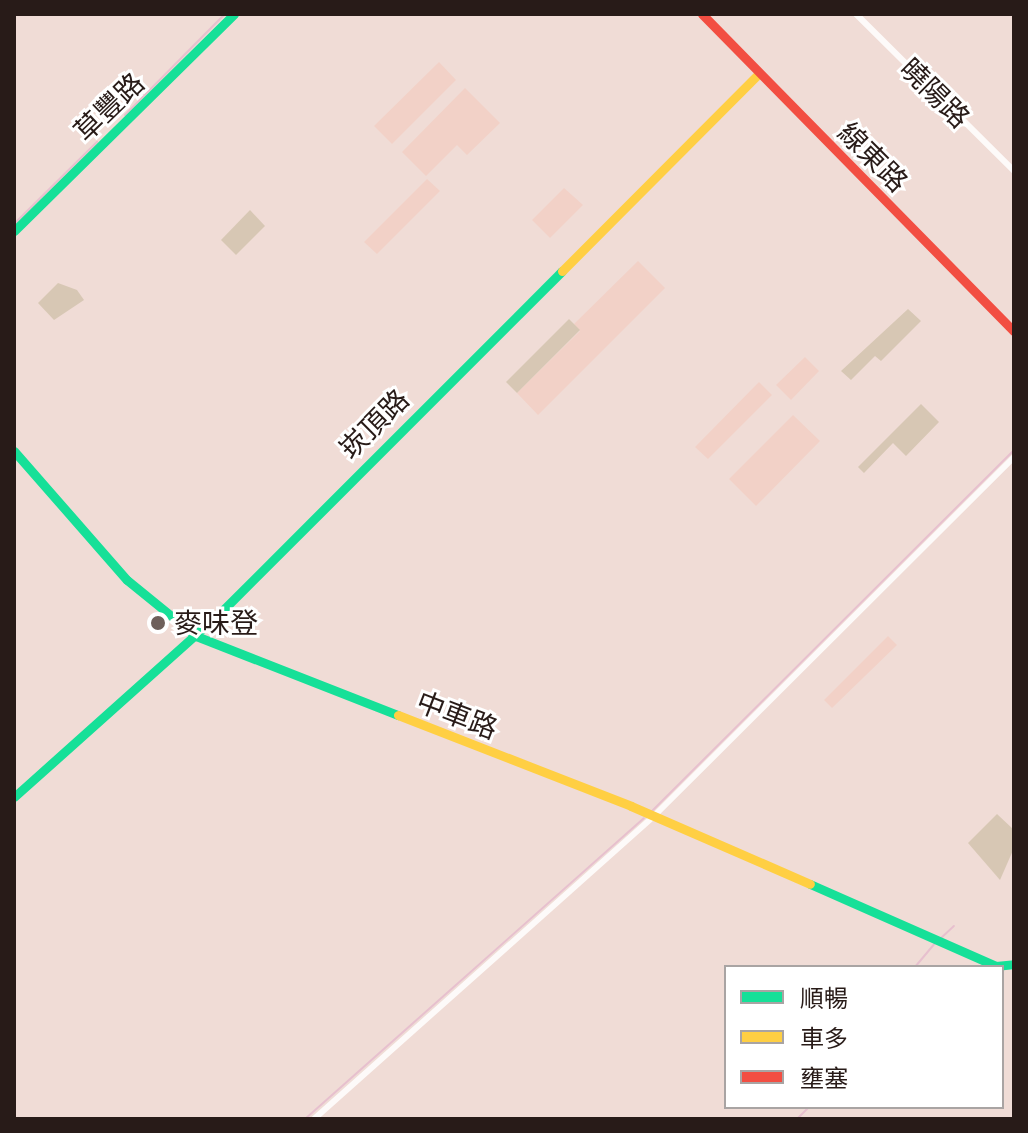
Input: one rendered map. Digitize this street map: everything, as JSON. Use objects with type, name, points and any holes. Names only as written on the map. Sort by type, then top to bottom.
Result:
[{"type":"street","name":"草豐路","points":[[14,231],[234,14]]},
{"type":"street","name":"線東路","points":[[702,14],[1014,331]]},
{"type":"street","name":"曉陽路","points":[[856,14],[1014,171]]},
{"type":"street","name":"崁頂路","points":[[14,797],[196,636],[759,73]]},
{"type":"street","name":"中車路","points":[[14,451],[127,580],[196,636],[654,816],[994,965]]},
{"type":"street","points":[[314,1119],[654,816],[1014,457]]},
{"type":"shaded area","points":[[439,62],[456,80],[392,144],[374,126]]},
{"type":"shaded area","points":[[465,88],[500,123],[467,155],[457,145],[426,176],[402,152]]},
{"type":"shaded area","points":[[427,179],[440,191],[377,254],[364,242]]},
{"type":"shaded area","points":[[564,188],[583,205],[550,238],[532,220]]},
{"type":"shaded area","points":[[250,210],[265,226],[236,255],[221,240]]},
{"type":"shaded area","points":[[638,261],[665,288],[538,415],[517,393],[580,331],[574,324]]},
{"type":"shaded area","points":[[58,283],[77,290],[84,300],[54,320],[38,303]]},
{"type":"shaded area","points":[[908,309],[921,321],[881,361],[875,356],[851,380],[841,371]]},
{"type":"shaded area","points":[[569,319],[580,330],[517,393],[506,382]]},
{"type":"shaded area","points":[[805,357],[819,371],[791,400],[776,385]]},
{"type":"shaded area","points":[[759,382],[772,395],[708,459],[695,447]]},
{"type":"shaded area","points":[[921,404],[939,422],[906,456],[893,443],[864,473],[858,467]]},
{"type":"shaded area","points":[[793,415],[820,441],[756,506],[729,479]]},
{"type":"shaded area","points":[[888,636],[897,645],[832,708],[824,700]]},
{"type":"shaded area","points":[[997,814],[1014,830],[1014,848],[1000,880],[968,843]]},
{"type":"waterway","points":[[125,115],[225,14]]},
{"type":"waterway","points":[[14,224],[97,142]]},
{"type":"waterway","points":[[652,811],[1014,450]]},
{"type":"waterway","points":[[305,1119],[644,818]]},
{"type":"waterway","points":[[940,939],[954,926]]},
{"type":"waterway","points":[[917,965],[935,943]]},
{"type":"waterway","points":[[797,1119],[807,1109]]},
{"type":"traffic: fast","points":[[14,231],[234,14]]},
{"type":"traffic: fast","points":[[14,797],[219,614],[562,271]]},
{"type":"traffic: fast","points":[[14,451],[127,580],[196,636],[398,715]]},
{"type":"traffic: fast","points":[[810,884],[994,965]]},
{"type":"traffic: fast","points":[[1004,965],[1014,964]]},
{"type":"traffic: slow","points":[[562,271],[759,73]]},
{"type":"traffic: slow","points":[[398,715],[631,806],[810,884]]},
{"type":"traffic: jam","points":[[702,14],[1014,331]]},
{"type":"place","name":"麥味登","points":[[158,623]]}]
